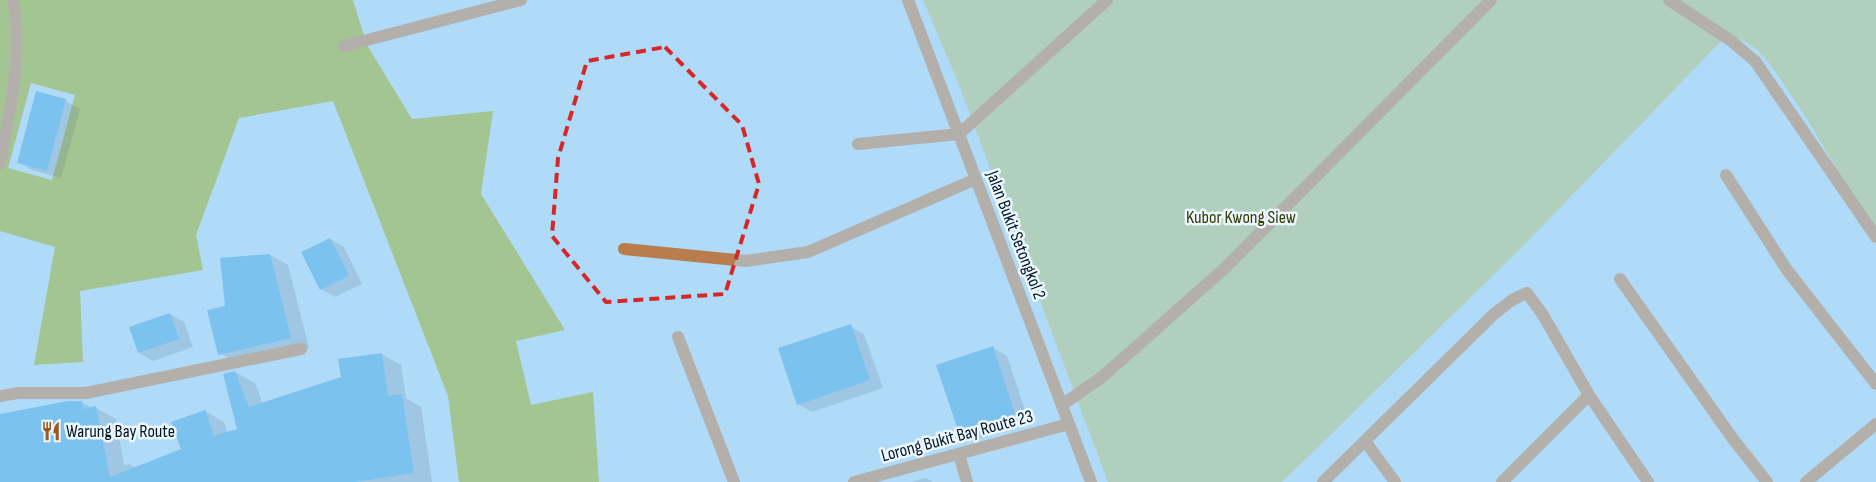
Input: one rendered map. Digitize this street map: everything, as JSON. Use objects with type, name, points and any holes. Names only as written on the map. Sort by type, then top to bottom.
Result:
[{"type":"street","points":[[0,164],[16,76],[16,31],[13,0]]},
{"type":"street","points":[[344,46],[521,0]]},
{"type":"street","name":"Jalan Bukit Setongkol 2","points":[[908,0],[1091,482]]},
{"type":"street","points":[[858,144],[959,134],[1107,0]]},
{"type":"street","points":[[1062,405],[1102,377],[1225,268],[1491,0]]},
{"type":"street","points":[[1669,0],[1730,40],[1755,61],[1876,237]]},
{"type":"street","points":[[1726,176],[1788,270],[1876,384]]},
{"type":"street","points":[[624,249],[746,261],[808,252],[976,179]]},
{"type":"street","points":[[1620,279],[1733,439],[1767,482]]},
{"type":"street","points":[[1323,482],[1494,314],[1512,300],[1527,293],[1543,315],[1589,395],[1648,482]]},
{"type":"street","points":[[678,337],[734,482]]},
{"type":"street","points":[[0,396],[18,393],[86,393],[301,349]]},
{"type":"street","points":[[1502,482],[1589,395]]},
{"type":"street","name":"Lorong Bukit Bay Route 23","points":[[854,482],[1069,424]]},
{"type":"street","points":[[1806,482],[1876,424]]},
{"type":"street","points":[[1364,441],[1395,482]]},
{"type":"street","points":[[959,454],[968,482]]},
{"type":"highlighted area","points":[[665,47],[742,125],[759,184],[725,294],[606,302],[552,236],[558,158],[587,61]]},
{"type":"green space","points":[[0,0],[353,0],[367,45],[412,119],[493,111],[481,194],[565,330],[516,341],[531,405],[593,392],[599,482],[459,482],[448,396],[333,101],[239,118],[196,235],[203,270],[80,291],[83,362],[34,365],[55,247],[0,231]],"holes":[[[31,83],[75,95],[52,180],[8,168]]]},
{"type":"green space","name":"Kubor Kwong Siew","points":[[923,0],[1876,0],[1876,233],[1799,106],[1769,63],[1749,44],[1742,40],[1725,37],[1522,247],[1282,482],[1108,482],[957,80]]},
{"type":"building","points":[[36,91],[66,99],[47,171],[17,163]]},
{"type":"building","points":[[330,238],[349,276],[320,290],[301,252]]},
{"type":"building","points":[[270,254],[291,338],[218,355],[207,310],[225,306],[220,258]]},
{"type":"building","points":[[170,313],[179,339],[138,353],[129,327]]},
{"type":"building","points":[[851,324],[870,380],[797,405],[778,348]]},
{"type":"building","points":[[993,346],[1015,414],[959,433],[936,365]]},
{"type":"building","points":[[382,353],[388,396],[402,394],[414,473],[355,482],[0,482],[0,414],[68,401],[82,401],[83,409],[96,406],[110,477],[181,449],[171,422],[205,410],[214,436],[237,429],[223,374],[235,371],[249,407],[341,377],[338,359]]},
{"type":"place","name":"Warung Bay Route","points":[[51,431]]}]
